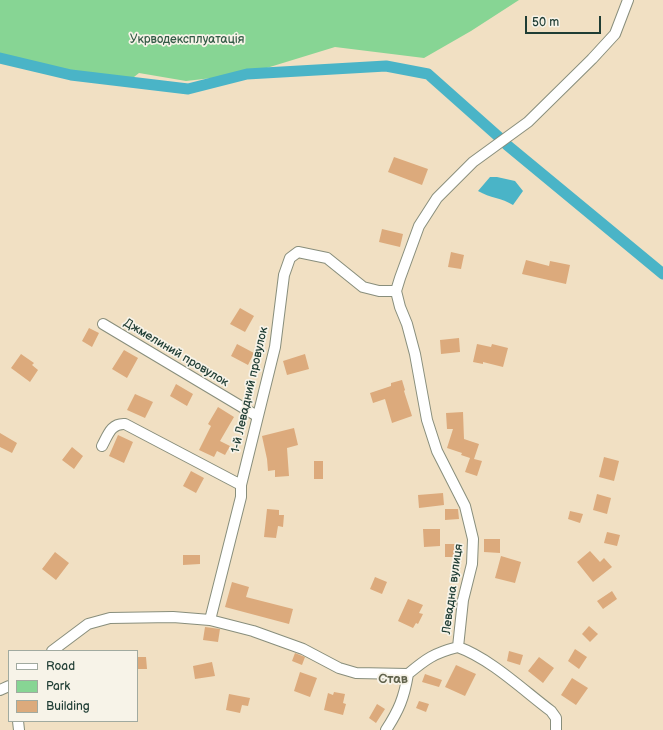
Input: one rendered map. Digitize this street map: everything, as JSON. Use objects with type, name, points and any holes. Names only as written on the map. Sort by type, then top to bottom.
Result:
[{"type":"street","points":[[396,291],[420,226],[437,198],[473,162],[528,122],[615,34],[628,0]]},
{"type":"street","name":"1-й Левадний провулок","points":[[210,620],[241,497],[241,485],[275,347],[284,275],[290,258],[298,252],[327,258],[363,287],[379,291],[396,291]]},
{"type":"street","name":"Левадна вулиця","points":[[396,291],[415,354],[427,420],[437,451],[465,506],[473,539],[472,564],[463,600],[458,647],[469,651],[486,661],[551,711],[556,718],[556,730]]},
{"type":"street","name":"Джмелиний провулок","points":[[103,324],[257,416]]},
{"type":"street","points":[[102,446],[112,428],[118,423],[125,424],[241,485]]},
{"type":"street","points":[[53,650],[88,624],[110,618],[130,617],[173,617],[210,620],[253,631],[303,649],[338,668],[356,673],[408,674],[427,658],[443,651],[458,647]]},
{"type":"street","points":[[386,730],[396,715],[405,694],[408,674]]},
{"type":"green space","name":"Укрводексплуатація","points":[[0,0],[519,0],[471,31],[424,58],[335,47],[247,74],[186,81],[139,73],[129,81],[71,75],[0,57]]},
{"type":"water","points":[[490,177],[515,181],[523,191],[513,205],[478,191]]},
{"type":"building","points":[[394,157],[428,169],[422,185],[388,172]]},
{"type":"building","points":[[382,229],[403,234],[400,247],[379,242]]},
{"type":"building","points":[[451,252],[464,255],[461,269],[448,267]]},
{"type":"building","points":[[526,260],[549,266],[550,261],[570,265],[566,284],[522,274]]},
{"type":"building","points":[[240,308],[254,316],[245,332],[230,324]]},
{"type":"building","points":[[89,328],[99,333],[92,347],[82,341]]},
{"type":"building","points":[[459,338],[460,352],[441,354],[440,340]]},
{"type":"building","points":[[237,344],[254,353],[248,365],[231,356]]},
{"type":"building","points":[[477,344],[491,347],[492,344],[508,348],[503,367],[483,362],[483,364],[473,362]]},
{"type":"building","points":[[124,350],[138,358],[127,378],[112,369]]},
{"type":"building","points":[[21,354],[34,363],[32,365],[38,370],[30,382],[11,368]]},
{"type":"building","points":[[305,354],[309,369],[287,375],[283,361]]},
{"type":"building","points":[[402,380],[412,416],[392,423],[385,399],[373,403],[370,393],[391,386],[391,383]]},
{"type":"building","points":[[176,384],[193,394],[187,406],[170,396]]},
{"type":"building","points":[[135,394],[153,402],[145,418],[127,410]]},
{"type":"building","points":[[218,407],[234,417],[220,441],[230,446],[225,455],[217,451],[214,457],[199,450],[211,426],[208,424]]},
{"type":"building","points":[[463,412],[464,439],[479,444],[474,459],[482,461],[477,476],[465,472],[470,458],[461,455],[462,453],[447,448],[453,429],[447,429],[446,413]]},
{"type":"building","points":[[294,428],[298,445],[287,448],[289,476],[275,477],[275,470],[268,471],[262,436]]},
{"type":"building","points":[[0,433],[17,443],[12,453],[0,447]]},
{"type":"building","points":[[118,435],[133,442],[124,463],[109,456]]},
{"type":"building","points":[[72,447],[83,456],[74,469],[62,460]]},
{"type":"building","points":[[604,457],[619,461],[614,481],[599,477]]},
{"type":"building","points":[[314,461],[323,461],[323,479],[314,479]]},
{"type":"building","points":[[191,471],[204,478],[196,493],[183,486]]},
{"type":"building","points":[[443,493],[444,505],[419,508],[418,495]]},
{"type":"building","points":[[597,494],[611,498],[607,514],[593,510]]},
{"type":"building","points":[[267,509],[279,510],[279,515],[284,515],[283,527],[278,526],[276,538],[264,537]]},
{"type":"building","points":[[445,509],[458,509],[459,519],[445,520]]},
{"type":"building","points":[[570,511],[583,514],[580,523],[568,519]]},
{"type":"building","points":[[423,529],[440,529],[440,546],[424,547]]},
{"type":"building","points":[[607,532],[620,535],[617,546],[604,543]]},
{"type":"building","points":[[484,539],[500,539],[500,553],[484,552]]},
{"type":"building","points":[[445,544],[457,544],[457,557],[445,557]]},
{"type":"building","points":[[590,551],[600,562],[604,558],[612,567],[593,582],[577,562]]},
{"type":"building","points":[[55,552],[69,563],[56,580],[42,569]]},
{"type":"building","points":[[183,555],[200,555],[200,564],[183,565]]},
{"type":"building","points":[[501,556],[521,562],[515,583],[495,578]]},
{"type":"building","points":[[375,577],[387,582],[382,594],[370,589]]},
{"type":"building","points":[[232,582],[249,587],[246,597],[293,609],[289,624],[225,607]]},
{"type":"building","points":[[612,591],[617,599],[603,609],[597,601]]},
{"type":"building","points":[[408,599],[423,605],[419,613],[423,614],[418,624],[416,623],[413,628],[398,621]]},
{"type":"building","points":[[589,626],[598,634],[590,642],[582,634]]},
{"type":"building","points":[[205,627],[220,629],[218,642],[203,640]]},
{"type":"building","points":[[575,649],[587,657],[579,669],[568,661]]},
{"type":"building","points":[[509,651],[523,655],[520,665],[507,661]]},
{"type":"building","points":[[295,653],[305,657],[302,665],[292,661]]},
{"type":"building","points":[[138,657],[146,657],[147,669],[138,669]]},
{"type":"building","points":[[539,657],[554,668],[543,683],[528,671]]},
{"type":"building","points":[[212,662],[215,676],[195,679],[193,666]]},
{"type":"building","points":[[456,665],[476,674],[465,696],[445,687]]},
{"type":"building","points":[[300,672],[317,678],[310,697],[294,691]]},
{"type":"building","points":[[425,674],[442,680],[439,687],[422,682]]},
{"type":"building","points":[[572,678],[588,688],[576,705],[561,695]]},
{"type":"building","points":[[334,692],[345,694],[343,703],[346,704],[343,715],[324,710],[328,693],[333,695]]},
{"type":"building","points":[[229,694],[250,698],[248,706],[242,705],[240,713],[226,710]]},
{"type":"building","points":[[419,701],[429,704],[426,712],[416,708]]},
{"type":"building","points":[[377,704],[385,709],[376,723],[369,718]]},
{"type":"waterway","points":[[0,58],[71,75],[188,89],[247,74],[386,66],[428,74],[500,138]]},
{"type":"waterway","points":[[507,145],[663,274]]},
{"type":"district","name":"Став","points":[[393,680]]}]
